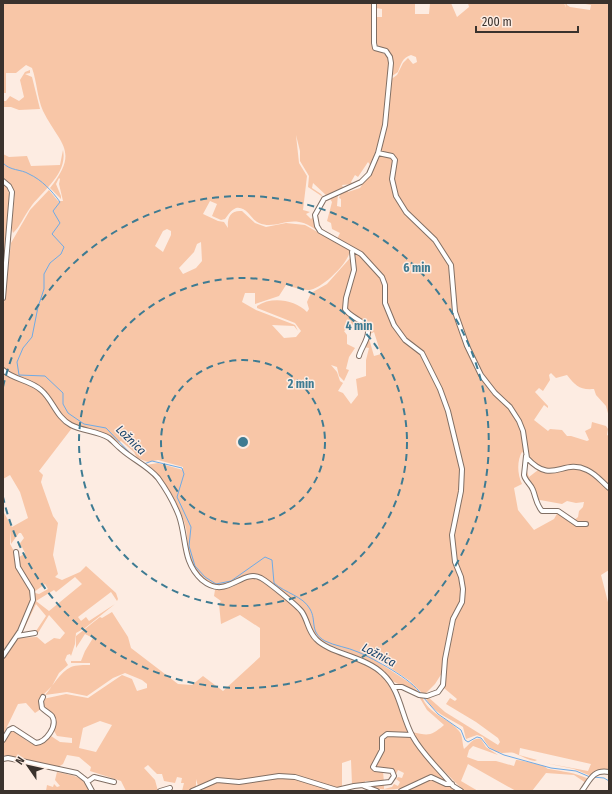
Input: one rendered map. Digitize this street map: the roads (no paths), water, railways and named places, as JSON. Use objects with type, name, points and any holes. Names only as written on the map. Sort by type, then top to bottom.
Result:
[{"type":"street","points":[[374,4],[374,43],[376,48],[386,50],[391,63],[385,125],[378,153],[366,178],[324,199],[315,215],[315,220],[320,231],[361,254],[382,277],[385,285],[385,303],[394,325],[405,340],[422,353],[440,389],[448,411],[462,469],[461,491],[452,535],[455,562],[461,577],[463,589],[462,602],[453,620],[445,659],[443,684],[438,692],[433,695],[422,695],[402,687],[394,687]]},
{"type":"street","points":[[378,153],[392,156],[395,160],[392,179],[393,187],[399,202],[406,212],[435,240],[451,265],[455,312],[467,346],[481,375],[495,393],[510,407],[519,421],[526,455],[524,476],[532,488],[535,500],[540,509],[542,511],[558,511],[565,514],[577,524],[586,524]]},
{"type":"street","points":[[3,181],[9,186],[12,192],[3,298]]},
{"type":"street","points":[[352,252],[354,270],[346,298],[345,309],[352,317],[364,324],[368,332],[359,356]]},
{"type":"street","points":[[3,370],[11,377],[34,385],[42,390],[65,422],[108,437],[121,450],[157,477],[168,494],[179,516],[184,547],[190,566],[202,579],[216,588],[224,587],[249,577],[261,578],[300,610],[309,630],[319,642],[376,667],[394,687],[412,736],[452,784],[461,791]]},
{"type":"street","points":[[526,455],[532,464],[542,470],[550,472],[571,467],[587,470],[609,488]]},
{"type":"street","points":[[3,656],[17,636],[31,606],[33,595],[29,584],[18,566],[16,552]]},
{"type":"street","points":[[17,636],[35,633]]},
{"type":"street","points":[[3,740],[9,730],[13,728],[36,743],[41,742],[46,738],[51,730],[53,721],[51,715],[42,708],[41,701],[43,697]]},
{"type":"street","points":[[192,791],[217,780],[239,782],[279,776],[295,777],[337,790],[390,782],[394,780],[394,773],[392,771],[375,769],[373,767],[382,750],[384,735],[412,736]]},
{"type":"street","points":[[3,759],[8,758],[79,774],[87,782],[92,791]]},
{"type":"street","points":[[582,791],[592,777],[599,771],[609,772]]},
{"type":"street","points":[[87,782],[94,777],[114,782]]},
{"type":"street","points":[[401,791],[431,777],[446,784],[452,784]]},
{"type":"street","points":[[363,786],[377,791]]},
{"type":"street","points":[[161,790],[169,790]]},
{"type":"waterway","name":"Ložnica","points":[[3,163],[6,166],[34,176],[50,190],[60,202],[53,211],[60,223],[52,234],[64,247],[61,254],[50,263],[44,274],[44,289],[38,307],[32,337],[23,348],[17,362],[19,375],[45,376],[63,393],[63,404],[68,413],[84,424],[106,428],[132,455]]},
{"type":"waterway","name":"Ložnica","points":[[144,464],[152,461],[182,468],[184,474],[177,497],[191,527],[189,546],[195,566],[205,577],[216,584],[231,581],[265,557],[272,560],[274,583],[307,605],[312,613],[315,630],[320,638],[329,643],[358,652],[383,664],[410,682],[421,694]]},
{"type":"waterway","name":"Ložnica","points":[[423,697],[438,714],[461,730],[465,740],[468,742],[477,737],[481,738],[489,748],[504,755],[551,768],[576,771],[590,777]]},
{"type":"waterway","name":"Ložnica","points":[[593,777],[604,778],[609,781]]}]
